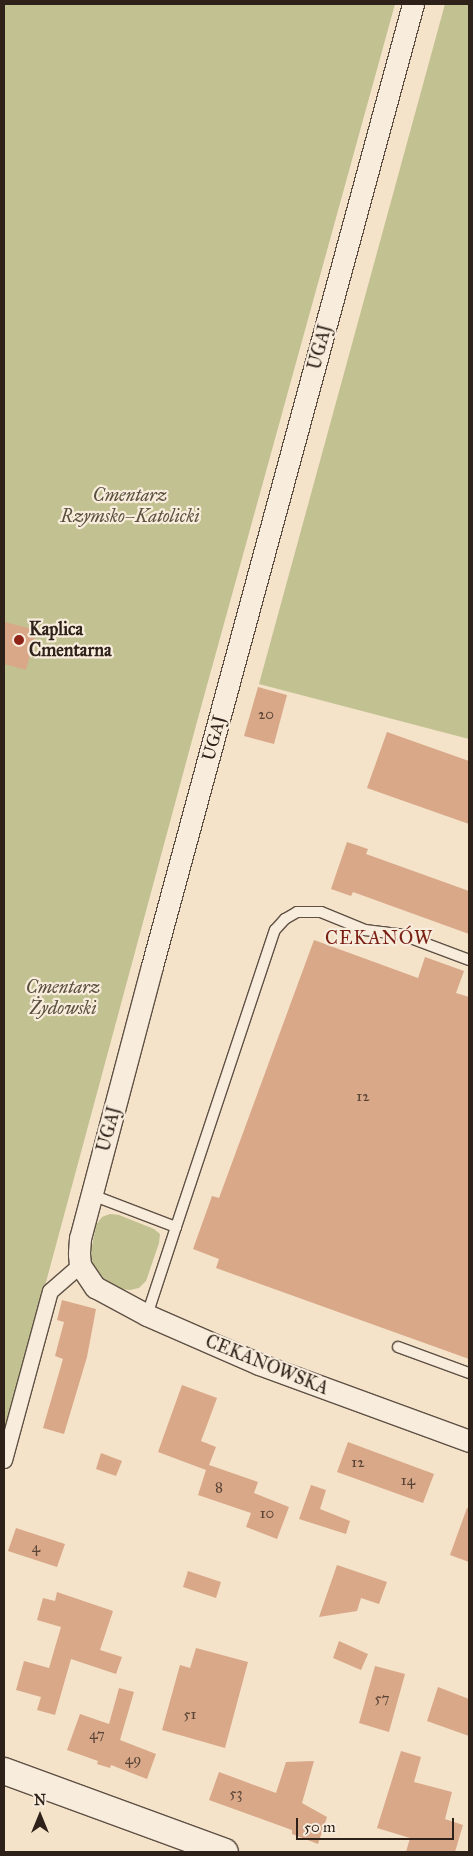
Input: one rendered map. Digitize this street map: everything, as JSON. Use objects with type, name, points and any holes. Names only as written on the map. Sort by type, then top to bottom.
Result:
[{"type":"street","name":"UGAJ","points":[[80,1266],[80,1238],[154,956],[413,4]]},
{"type":"street","name":"CEKANOWSKA","points":[[80,1266],[95,1287],[147,1315],[259,1364],[469,1441]]},
{"type":"street","points":[[4,1460],[50,1291],[80,1266]]},
{"type":"street","points":[[4,1771],[225,1852]]},
{"type":"lane","points":[[147,1315],[275,930],[285,919],[297,912],[321,912],[365,930],[400,934],[469,960]]},
{"type":"lane","points":[[92,1196],[176,1227]]},
{"type":"lane","points":[[398,1347],[469,1373]]},
{"type":"green space","name":"Cmentarz Rzymsko–Katolicki","points":[[4,4],[395,4],[201,707],[4,1438]]},
{"type":"green space","points":[[445,4],[469,4],[469,739],[259,684]]},
{"type":"green space","points":[[110,1214],[119,1215],[154,1229],[160,1234],[159,1243],[146,1281],[139,1288],[121,1289],[100,1278],[93,1267],[90,1256],[96,1225],[102,1217]]},
{"type":"building","name":"Kaplica Cmentarna","points":[[4,622],[37,630],[26,670],[4,664]]},
{"type":"building","points":[[258,687],[287,695],[274,744],[244,736]]},
{"type":"building","points":[[387,732],[469,761],[469,824],[367,788]]},
{"type":"building","points":[[347,842],[368,849],[366,854],[469,891],[469,934],[353,892],[351,896],[331,889]]},
{"type":"building","points":[[314,940],[418,978],[425,957],[464,971],[456,993],[469,997],[469,1359],[216,1268],[219,1259],[193,1249],[212,1196],[219,1198]]},
{"type":"building","points":[[62,1300],[96,1309],[87,1357],[64,1434],[43,1428],[63,1359],[55,1356],[64,1322],[57,1320]]},
{"type":"building","points":[[182,1385],[217,1398],[201,1441],[216,1447],[209,1465],[258,1482],[254,1493],[289,1507],[277,1539],[246,1527],[251,1513],[198,1495],[206,1470],[158,1452]]},
{"type":"building","points":[[348,1442],[434,1474],[423,1503],[337,1472]]},
{"type":"building","points":[[101,1453],[122,1461],[116,1476],[96,1469]]},
{"type":"building","points":[[311,1485],[326,1490],[320,1509],[350,1521],[346,1534],[299,1519]]},
{"type":"building","points":[[467,1508],[469,1509],[469,1562],[450,1555]]},
{"type":"building","points":[[16,1528],[65,1544],[57,1567],[8,1551]]},
{"type":"building","points":[[337,1565],[387,1582],[379,1604],[361,1598],[357,1611],[319,1617]]},
{"type":"building","points":[[188,1571],[221,1582],[216,1598],[183,1587]]},
{"type":"building","points":[[57,1592],[113,1611],[100,1650],[122,1657],[116,1674],[71,1659],[55,1715],[37,1710],[41,1697],[16,1690],[24,1661],[49,1668],[61,1627],[37,1620],[43,1598],[55,1601]]},
{"type":"building","points":[[339,1641],[368,1654],[361,1670],[333,1658]]},
{"type":"building","points":[[196,1648],[248,1662],[225,1748],[162,1730],[180,1665],[190,1668]]},
{"type":"building","points":[[375,1666],[405,1674],[389,1732],[359,1723]]},
{"type":"building","points":[[438,1687],[469,1699],[469,1736],[427,1721]]},
{"type":"building","points":[[119,1688],[134,1692],[120,1740],[156,1754],[147,1779],[111,1765],[110,1768],[97,1764],[98,1761],[67,1750],[80,1714],[109,1724]]},
{"type":"building","points":[[401,1751],[421,1757],[414,1782],[452,1792],[445,1819],[463,1825],[455,1852],[406,1852],[410,1838],[377,1828]]},
{"type":"building","points":[[314,1761],[302,1803],[327,1817],[318,1844],[292,1834],[292,1830],[209,1800],[219,1772],[276,1793],[286,1762]]},
{"type":"place","name":"Kaplica Cmentarna","points":[[19,640]]},
{"type":"district","name":"CEKANÓW","points":[[379,938]]},
{"type":"park label","name":"Cmentarz Żydowski","points":[[63,998]]}]
